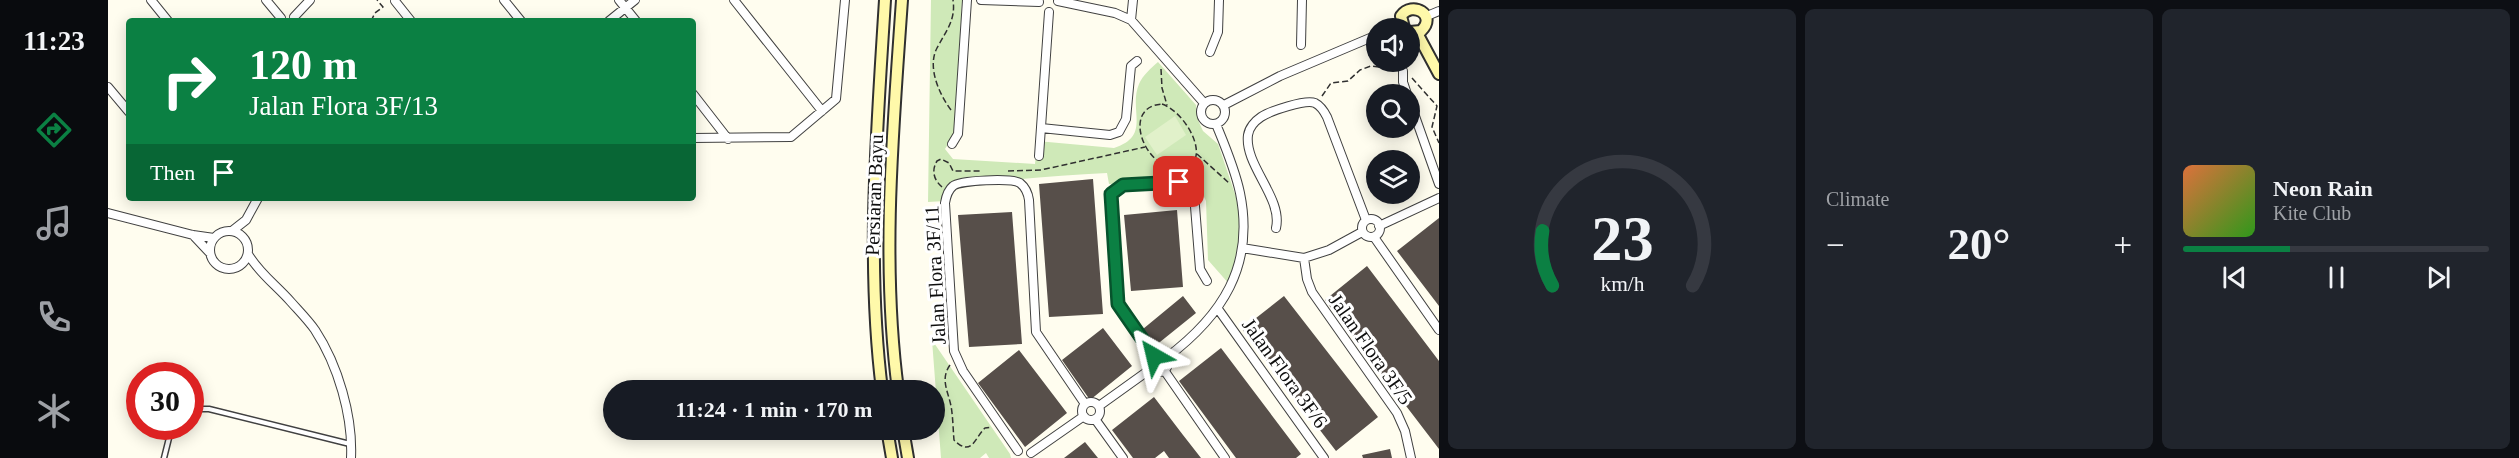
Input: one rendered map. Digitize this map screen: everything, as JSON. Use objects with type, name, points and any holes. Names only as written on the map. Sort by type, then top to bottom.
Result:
[{"type":"main road","name":"Persiaran Bayu","points":[[881,380],[875,293],[875,188],[885,0]]},
{"type":"main road","name":"Persiaran Bayu","points":[[897,380],[892,346],[889,284],[892,142],[902,0]]},
{"type":"main road","points":[[1404,18],[1403,12],[1410,7],[1418,7],[1427,16],[1426,25],[1420,26]]},
{"type":"main road","points":[[1420,49],[1439,74]]},
{"type":"main road","points":[[889,440],[892,458]]},
{"type":"main road","points":[[905,440],[908,458]]},
{"type":"street","points":[[151,0],[166,18]]},
{"type":"street","points":[[266,0],[279,18]]},
{"type":"street","points":[[297,18],[310,0]]},
{"type":"street","points":[[504,0],[519,18]]},
{"type":"street","points":[[619,0],[633,18]]},
{"type":"street","points":[[613,18],[634,0]]},
{"type":"street","points":[[734,0],[822,111]]},
{"type":"street","points":[[696,138],[791,137],[822,111],[838,96],[845,0]]},
{"type":"street","points":[[952,144],[957,138],[967,0]]},
{"type":"street","points":[[981,0],[1039,1],[1042,9],[1049,12]]},
{"type":"street","points":[[1131,20],[1133,0]]},
{"type":"street","points":[[1210,52],[1218,32],[1219,0]]},
{"type":"street","points":[[1301,45],[1302,0]]},
{"type":"street","points":[[395,1],[409,18]]},
{"type":"street","points":[[1049,12],[1056,8],[1058,1],[1115,13],[1131,20],[1204,103]]},
{"type":"street","points":[[1427,16],[1439,11]]},
{"type":"street","points":[[1039,156],[1049,12]]},
{"type":"street","points":[[1224,105],[1280,76],[1366,40]]},
{"type":"street","points":[[1041,128],[1110,135],[1119,132],[1126,119],[1131,66],[1137,61]]},
{"type":"street","points":[[108,87],[126,108]]},
{"type":"street","points":[[696,98],[728,138]]},
{"type":"street","points":[[1213,99],[1224,105],[1225,116],[1216,124],[1209,124],[1203,120],[1201,109],[1204,103],[1213,99]]},
{"type":"street","points":[[1276,228],[1276,212],[1251,153],[1248,135],[1250,127],[1262,117],[1305,102],[1317,104],[1323,108],[1366,220]]},
{"type":"street","points":[[1166,358],[1198,332],[1218,309],[1233,281],[1242,248],[1244,217],[1240,194],[1216,124]]},
{"type":"street","points":[[1420,130],[1439,184]]},
{"type":"street","name":"Jalan Flora 3F/11","points":[[1016,455],[957,358],[945,199],[953,186],[987,181],[1016,181],[1027,192],[1033,317],[1036,332],[1085,404]]},
{"type":"street","points":[[1154,356],[1118,304],[1111,194],[1123,185],[1179,182],[1186,184],[1194,194],[1200,269],[1207,281]]},
{"type":"street","points":[[1380,226],[1439,198]]},
{"type":"street","points":[[209,252],[214,238],[222,232],[232,231],[246,220],[256,201]]},
{"type":"street","points":[[108,213],[193,235],[214,238]]},
{"type":"street","points":[[246,220],[245,239],[248,254],[258,270],[274,284],[315,330],[340,387],[351,444],[351,458]]},
{"type":"street","points":[[1366,220],[1376,221],[1380,226],[1379,232],[1374,237],[1366,237],[1362,232],[1361,227],[1366,220]]},
{"type":"street","points":[[232,231],[245,239]]},
{"type":"street","points":[[1242,248],[1304,258],[1329,250],[1362,232]]},
{"type":"street","points":[[193,235],[221,268],[231,270],[240,267],[258,270]]},
{"type":"street","points":[[1374,237],[1439,330]]},
{"type":"street","points":[[240,267],[248,254]]},
{"type":"street","name":"Jalan Flora 3F/5","points":[[1304,258],[1307,279],[1312,292],[1395,408],[1405,431],[1411,458]]},
{"type":"street","name":"Jalan Flora 3F/6","points":[[1218,309],[1324,458]]},
{"type":"street","points":[[1161,354],[1166,358],[1168,365],[1164,370],[1157,371],[1152,368],[1150,361],[1154,356],[1161,354]]},
{"type":"street","points":[[1099,406],[1152,368]]},
{"type":"street","points":[[1164,370],[1225,458]]},
{"type":"street","points":[[1095,419],[1084,416],[1082,410],[1085,404],[1094,402],[1099,406]]},
{"type":"street","points":[[1095,419],[1099,413],[1099,406]]},
{"type":"street","points":[[1016,455],[1026,450],[1031,456],[1084,416]]},
{"type":"street","points":[[1095,419],[1123,458]]},
{"type":"lane","points":[[204,409],[351,444]]},
{"type":"lane","points":[[164,458],[168,440]]},
{"type":"path","points":[[372,18],[382,7],[377,0]]},
{"type":"path","points":[[953,0],[952,22],[938,46],[934,63],[936,80],[942,95],[952,112],[959,118]]},
{"type":"path","points":[[1162,54],[1162,88],[1167,106]]},
{"type":"path","points":[[1317,104],[1330,83],[1348,81],[1366,67]]},
{"type":"path","points":[[1404,72],[1416,80],[1437,106],[1432,127],[1439,143]]},
{"type":"path","points":[[1196,154],[1189,165],[1175,169],[1161,164],[1152,157],[1145,147],[1139,130],[1143,114],[1148,108],[1155,105],[1167,106],[1178,113],[1187,123],[1193,135],[1196,154],[1240,194]]},
{"type":"path","points":[[1009,171],[1041,170],[1145,147]]},
{"type":"path","points":[[945,189],[936,181],[935,165],[941,159],[945,160],[953,171],[953,178]]},
{"type":"path","points":[[953,171],[988,171]]},
{"type":"path","points":[[957,358],[948,367],[945,375],[954,440],[962,447],[968,447],[978,441],[985,428],[993,427],[1002,430]]},
{"type":"green space","points":[[931,0],[962,0],[955,133],[945,149],[953,159],[1035,164],[1037,141],[1114,148],[1126,143],[1136,129],[1136,94],[1139,84],[1158,62],[1196,105],[1198,120],[1203,131],[1218,144],[1236,197],[1241,229],[1230,285],[1208,260],[1206,201],[1196,187],[1181,179],[1109,184],[1107,173],[960,183],[945,201],[928,202]]},
{"type":"green space","points":[[1175,116],[1186,135],[1157,155],[1145,137]]},
{"type":"green space","points":[[932,340],[1011,458],[989,458],[986,453],[980,458],[941,458],[940,440],[945,440],[945,380],[935,380]]},
{"type":"building","points":[[1093,179],[1103,314],[1049,317],[1039,184]]},
{"type":"building","points":[[1177,210],[1183,287],[1131,291],[1124,215]]},
{"type":"building","points":[[1012,212],[1022,344],[969,347],[958,215]]},
{"type":"building","points":[[1439,218],[1439,306],[1397,251]]},
{"type":"building","points":[[1367,266],[1439,361],[1439,449],[1325,300]]},
{"type":"building","points":[[1183,296],[1196,313],[1155,346],[1143,329]]},
{"type":"building","points":[[1284,296],[1378,417],[1336,451],[1242,329]]},
{"type":"building","points":[[1103,328],[1132,366],[1090,400],[1062,360]]},
{"type":"building","points":[[1221,348],[1301,454],[1296,458],[1236,458],[1179,381]]},
{"type":"building","points":[[1019,350],[1067,413],[1025,447],[978,383]]},
{"type":"building","points":[[1154,397],[1201,458],[1169,458],[1164,451],[1155,458],[1133,458],[1112,430]]},
{"type":"building","points":[[1085,442],[1098,458],[1064,458]]},
{"type":"building","points":[[1390,449],[1392,458],[1363,458],[1362,455]]},
{"type":"route","points":[[1154,356],[1121,311],[1116,298],[1111,194],[1123,185],[1179,182]]}]
